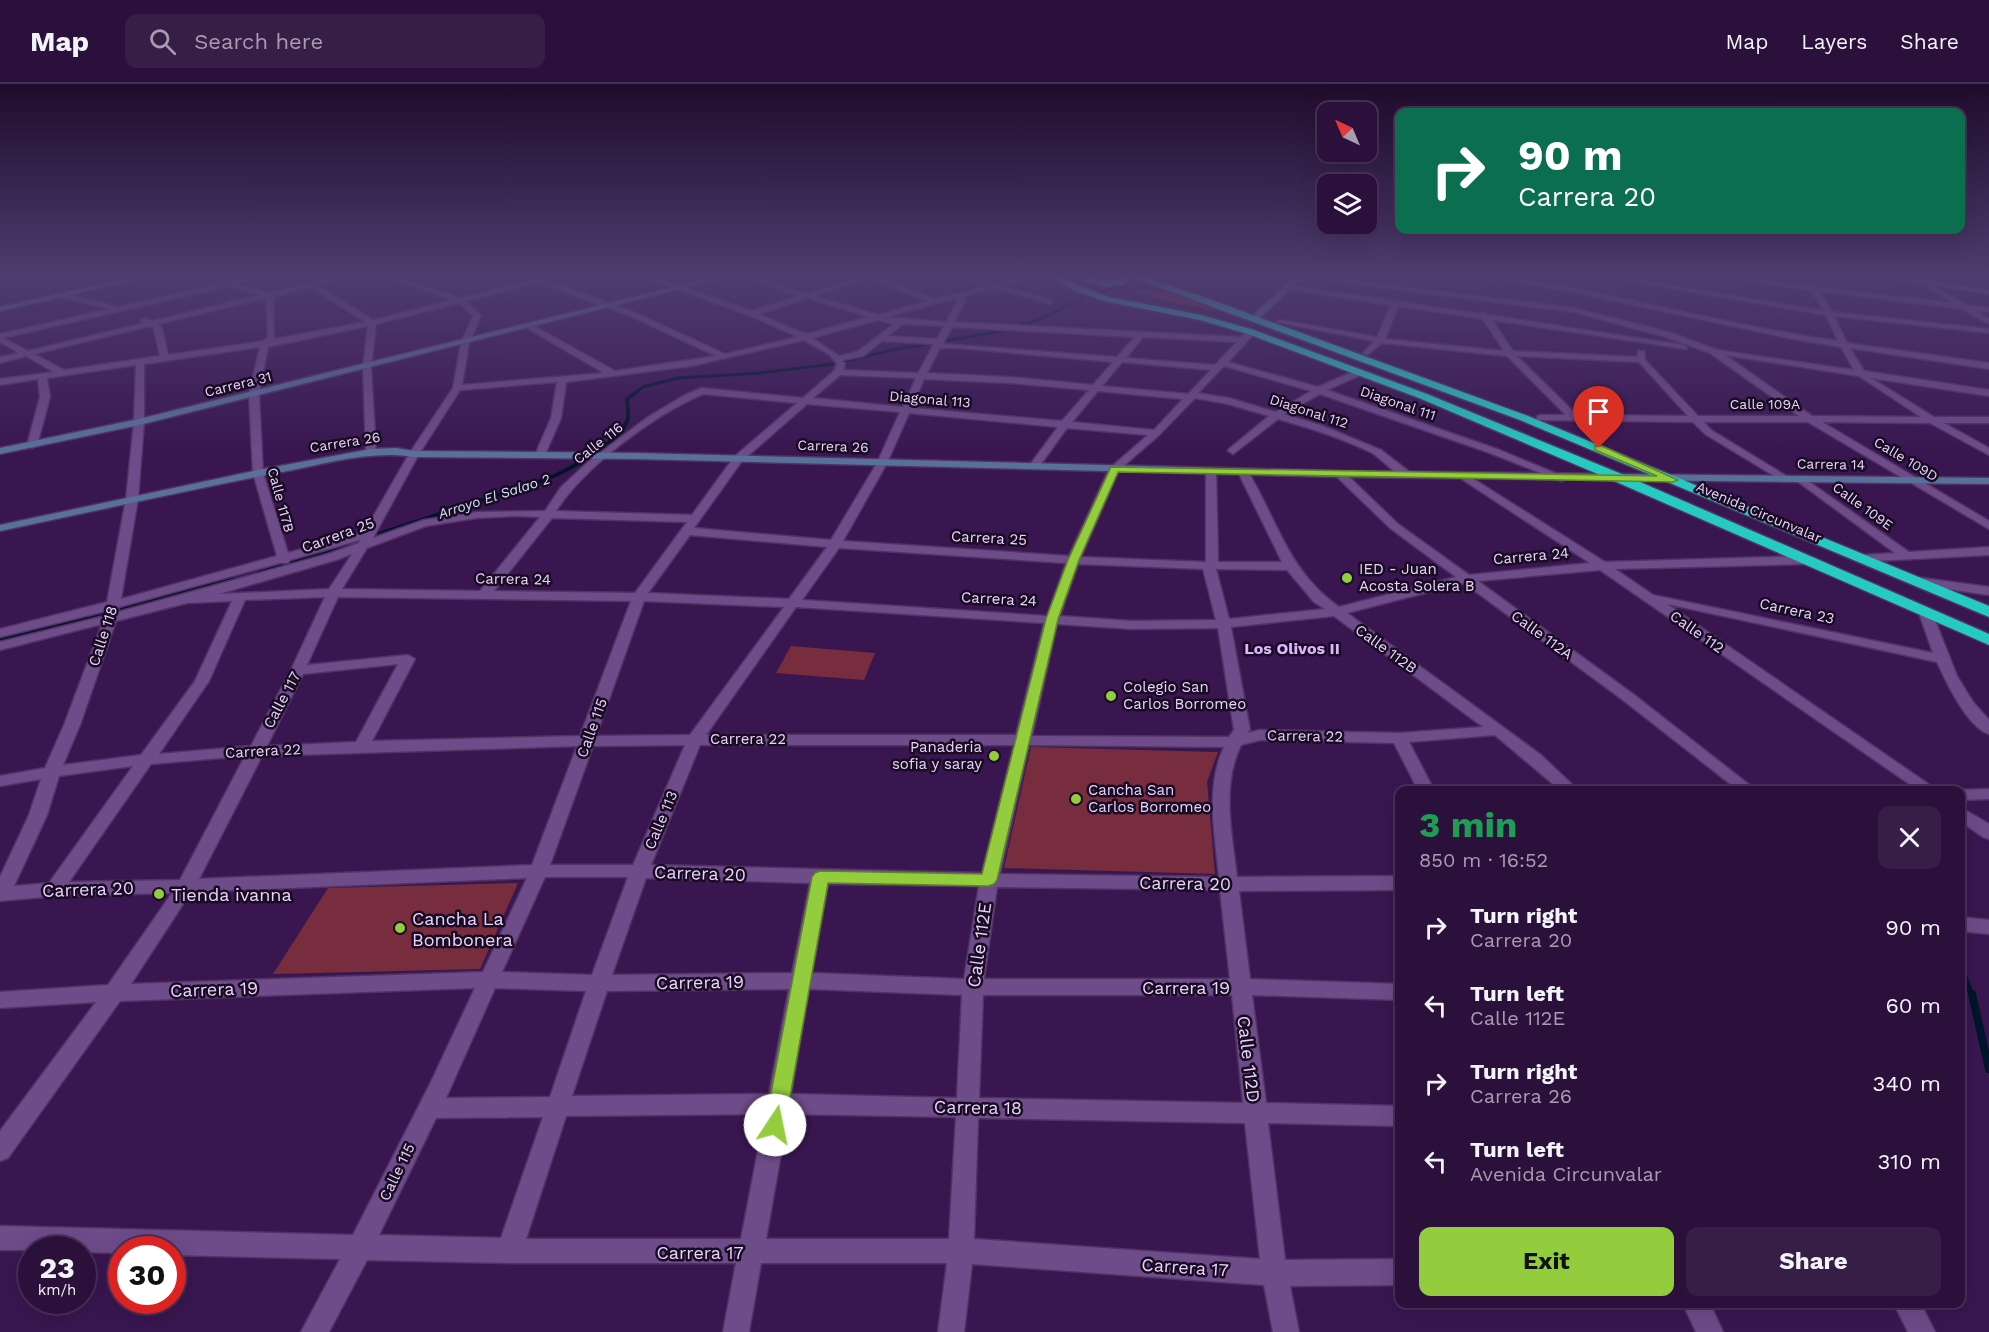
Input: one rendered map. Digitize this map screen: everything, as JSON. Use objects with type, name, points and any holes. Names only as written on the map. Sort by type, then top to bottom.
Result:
[{"type":"highway","name":"Avenida Circunvalar","points":[[1277,335],[1495,418],[1989,628]]},
{"type":"highway","name":"Avenida Circunvalar","points":[[1300,335],[1446,388],[1989,612]]},
{"type":"highway","points":[[1317,335],[1540,418],[1625,453],[1673,480]]},
{"type":"highway","points":[[1247,336],[1360,372],[1484,420],[1989,640]]},
{"type":"street","points":[[0,360],[106,335]]},
{"type":"street","points":[[160,335],[165,359]]},
{"type":"street","name":"Calle 117B","points":[[272,335],[264,347],[254,394],[258,473],[284,560]]},
{"type":"street","points":[[0,382],[140,363],[308,335]]},
{"type":"street","points":[[371,335],[368,367],[371,452]]},
{"type":"street","name":"Calle 117","points":[[0,1150],[114,993],[186,886],[298,670],[333,593],[414,454],[457,388],[468,335]]},
{"type":"street","name":"Carrera 31","points":[[0,451],[139,422],[497,335]]},
{"type":"street","points":[[546,335],[613,374]]},
{"type":"street","points":[[681,335],[724,357]]},
{"type":"street","points":[[803,335],[840,364],[860,354],[884,335]]},
{"type":"street","points":[[457,388],[658,369],[724,357],[813,335]]},
{"type":"street","name":"Calle 113","points":[[509,1251],[639,871],[695,739],[790,603],[834,546],[882,463],[921,376],[943,335]]},
{"type":"street","points":[[1034,466],[1065,424],[1140,335]]},
{"type":"street","points":[[1220,335],[1247,336]]},
{"type":"street","points":[[1354,335],[1511,355],[1641,360]]},
{"type":"street","points":[[1367,353],[1382,335]]},
{"type":"street","points":[[1498,335],[1511,355],[1574,418]]},
{"type":"street","points":[[1602,335],[1989,393]]},
{"type":"street","points":[[1670,335],[1713,351]]},
{"type":"street","points":[[1787,335],[1989,366]]},
{"type":"street","points":[[1840,335],[1861,374],[1927,418],[1989,452]]},
{"type":"street","points":[[1114,469],[1156,433],[1247,336]]},
{"type":"street","points":[[0,338],[61,372]]},
{"type":"street","name":"Diagonal 111","points":[[881,338],[1121,359],[1221,365],[1257,370],[1322,390],[1509,456],[1562,478]]},
{"type":"street","points":[[1640,341],[1641,360],[1691,417],[1707,432],[1784,478]]},
{"type":"street","name":"Calle 109D","points":[[1713,351],[1808,418],[1989,526]]},
{"type":"street","name":"Calle 118","points":[[0,894],[38,815],[52,771],[72,725],[112,611],[132,500],[139,422],[140,363]]},
{"type":"street","name":"Diagonal 112","points":[[840,364],[921,376],[1098,387],[1229,401],[1320,428],[1377,452],[1407,475]]},
{"type":"street","name":"Calle 115","points":[[314,1332],[361,1246],[539,871],[639,597],[738,459],[772,427],[805,401],[840,364]]},
{"type":"street","points":[[1233,451],[1278,414],[1360,372]]},
{"type":"street","points":[[32,445],[45,397],[42,375]]},
{"type":"street","points":[[540,454],[556,418],[562,378]]},
{"type":"street","name":"Diagonal 113","points":[[702,391],[1156,433]]},
{"type":"street","name":"Calle 116","points":[[484,595],[550,512],[565,489],[599,455],[692,394],[702,391]]},
{"type":"street","name":"Calle 109A","points":[[1540,418],[1989,420]]},
{"type":"street","name":"Carrera 26","points":[[0,528],[258,473],[371,452],[396,451],[414,454],[599,455],[1114,469],[1673,480]]},
{"type":"street","name":"Calle 112E","points":[[951,1332],[961,1251],[973,987],[988,880],[1052,619],[1073,560],[1114,469]]},
{"type":"street","name":"Calle 112D","points":[[1211,471],[1212,562],[1209,567],[1224,624],[1242,730],[1233,742],[1222,775],[1221,808],[1274,1273],[1286,1332]]},
{"type":"street","name":"Calle 112B","points":[[1243,472],[1290,566],[1301,581],[1336,612],[1498,730],[1565,786]]},
{"type":"street","name":"Calle 112A","points":[[1340,474],[1394,526],[1463,579],[1628,697],[1743,786]]},
{"type":"street","name":"Calle 112","points":[[1464,476],[1602,566],[1923,786]]},
{"type":"street","name":"Carrera 14","points":[[1673,480],[1784,478],[1989,482]]},
{"type":"street","name":"Calle 109E","points":[[1801,479],[1908,557]]},
{"type":"street","name":"Carrera 25","points":[[0,646],[284,560],[424,524],[514,513],[550,512],[691,525],[834,546],[1209,567],[1290,566]]},
{"type":"street","name":"Carrera 25","points":[[0,633],[187,599],[323,560],[366,539]]},
{"type":"street","points":[[1862,559],[1989,551]]},
{"type":"street","name":"Carrera 24","points":[[187,599],[333,593],[639,597],[790,603],[1132,625],[1224,624],[1336,612],[1463,579],[1602,566],[1804,560]]},
{"type":"street","points":[[1915,581],[1989,591]]},
{"type":"street","points":[[54,889],[202,681],[241,596]]},
{"type":"street","name":"Carrera 23","points":[[1646,596],[1941,659]]},
{"type":"street","points":[[1926,613],[1941,659],[1971,712],[1989,729]]},
{"type":"street","points":[[298,670],[408,659],[362,746]]},
{"type":"street","name":"Carrera 22","points":[[0,781],[52,771],[146,759],[362,746],[695,739],[1233,742],[1260,735],[1399,738],[1498,730]]},
{"type":"street","points":[[1399,738],[1424,786]]},
{"type":"street","points":[[1965,795],[1989,794]]},
{"type":"street","points":[[1965,816],[1989,833]]},
{"type":"street","name":"Carrera 20","points":[[0,894],[54,889],[186,886],[539,871],[639,871],[1228,885],[1395,883]]},
{"type":"street","points":[[736,1332],[820,877]]},
{"type":"street","points":[[1965,925],[1989,927]]},
{"type":"street","name":"Carrera 19","points":[[0,1000],[114,993],[489,980],[599,983],[800,981],[973,987],[1240,987],[1395,992]]},
{"type":"street","name":"Carrera 18","points":[[428,1108],[779,1104],[1395,1116]]},
{"type":"street","name":"Carrera 17","points":[[0,1238],[509,1251],[961,1251],[1274,1273],[1395,1272]]},
{"type":"street","points":[[1698,1308],[1710,1332]]},
{"type":"street","points":[[1909,1308],[1922,1332]]},
{"type":"shaded area","points":[[791,646],[875,653],[864,680],[776,673]]},
{"type":"shaded area","points":[[1031,747],[1218,752],[1207,782],[1215,874],[1004,868]]},
{"type":"shaded area","name":"Cancha La Bombonera","points":[[518,883],[480,969],[273,974],[328,888]]},
{"type":"waterway","name":"Arroyo El Salao 2","points":[[636,392],[643,387],[678,378],[760,373],[833,364],[892,350],[978,335]]},
{"type":"waterway","name":"Arroyo El Salao 2","points":[[354,542],[547,479],[568,469],[594,454],[616,436],[628,418],[627,399],[638,391]]},
{"type":"waterway","name":"Arroyo El Salao 2","points":[[260,573],[359,541]]},
{"type":"waterway","name":"Arroyo El Salao 2","points":[[0,638],[234,580]]},
{"type":"waterway","points":[[1965,978],[1972,996]]},
{"type":"waterway","points":[[1972,994],[1989,1069]]},
{"type":"place","name":"IED - Juan Acosta Solera B","points":[[1347,578]]},
{"type":"place","name":"Colegio San Carlos Borromeo","points":[[1111,696]]},
{"type":"place","name":"Panaderia sofia y saray","points":[[994,756]]},
{"type":"place","name":"Cancha San Carlos Borromeo","points":[[1076,799]]},
{"type":"place","name":"Tienda ivanna","points":[[159,894]]},
{"type":"place","name":"Cancha La Bombonera","points":[[400,928]]},
{"type":"district","name":"Los Olivos II","points":[[1292,648]]},
{"type":"route","points":[[775,1125],[820,877],[988,880],[1052,619],[1073,560],[1114,469],[1673,480],[1599,448]]}]
